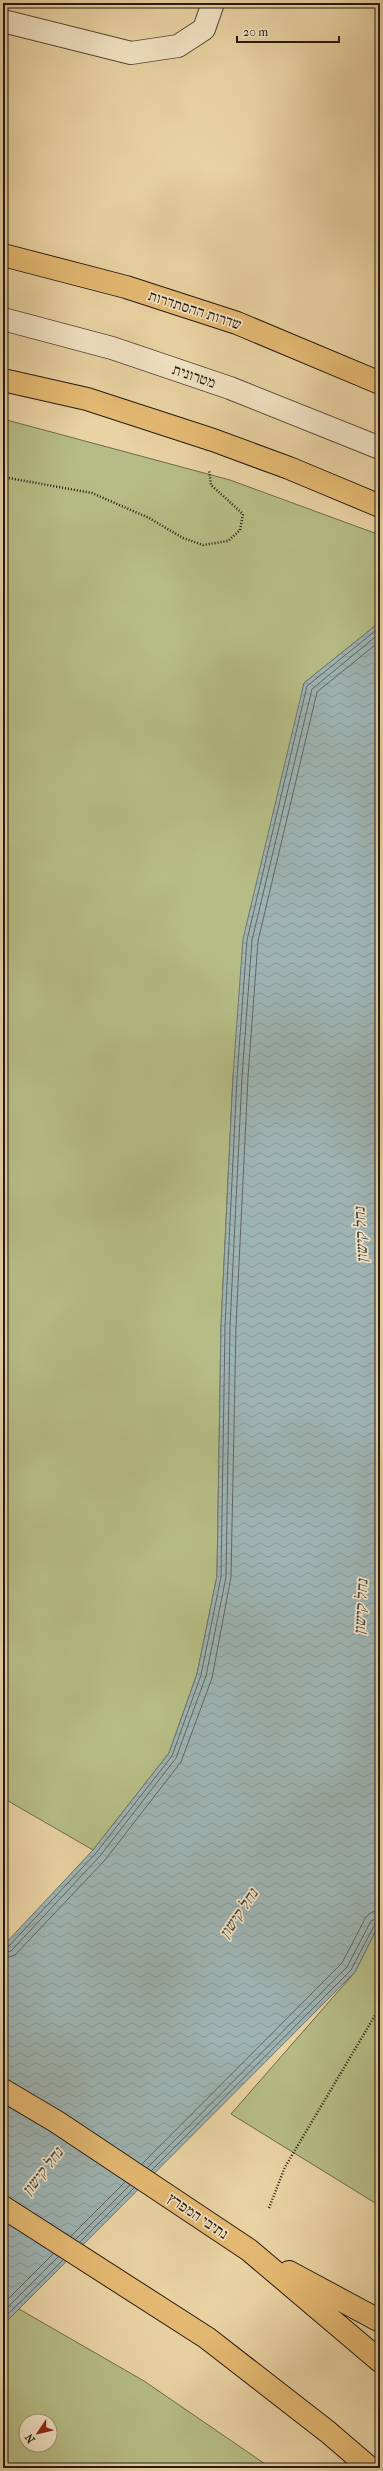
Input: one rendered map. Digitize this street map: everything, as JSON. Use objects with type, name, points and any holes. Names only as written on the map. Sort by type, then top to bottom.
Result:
[{"type":"highway","name":"שדרות ההסתדרות","points":[[3,255],[126,287],[237,323],[348,368],[380,383]]},
{"type":"highway","points":[[3,380],[87,399],[213,440],[289,468],[380,506]]},
{"type":"highway","name":"נתיבי המפרץ","points":[[3,2090],[57,2122],[249,2250],[380,2361]]},
{"type":"highway","points":[[3,2207],[207,2338],[328,2432],[370,2468]]},
{"type":"highway","points":[[249,2250],[380,2321]]},
{"type":"lane","points":[[3,21],[131,54],[178,46],[204,29],[213,3]]},
{"type":"lane","name":"מטרונית","points":[[3,319],[112,348],[230,388],[326,425],[380,448]]},
{"type":"path","points":[[3,477],[92,493],[149,518],[182,538],[203,545],[228,541],[240,530],[243,514],[211,485],[208,464],[213,440]]},
{"type":"path","points":[[268,2208],[285,2167],[380,2007]]},
{"type":"green space","points":[[3,419],[230,480],[380,535],[380,622],[304,683],[233,1076],[221,1326],[217,1576],[197,1674],[169,1753],[93,1850],[3,1798]]},
{"type":"green space","points":[[380,1922],[380,2206],[231,2114],[355,1972]]},
{"type":"green space","points":[[19,2309],[144,2381],[271,2468],[3,2468],[3,2325]]},
{"type":"water","name":"נחל קישון","points":[[380,622],[380,1922],[355,1972],[3,2325],[3,1946],[93,1850],[169,1753],[197,1674],[217,1576],[221,1326],[233,1076],[243,939],[304,683]]}]
